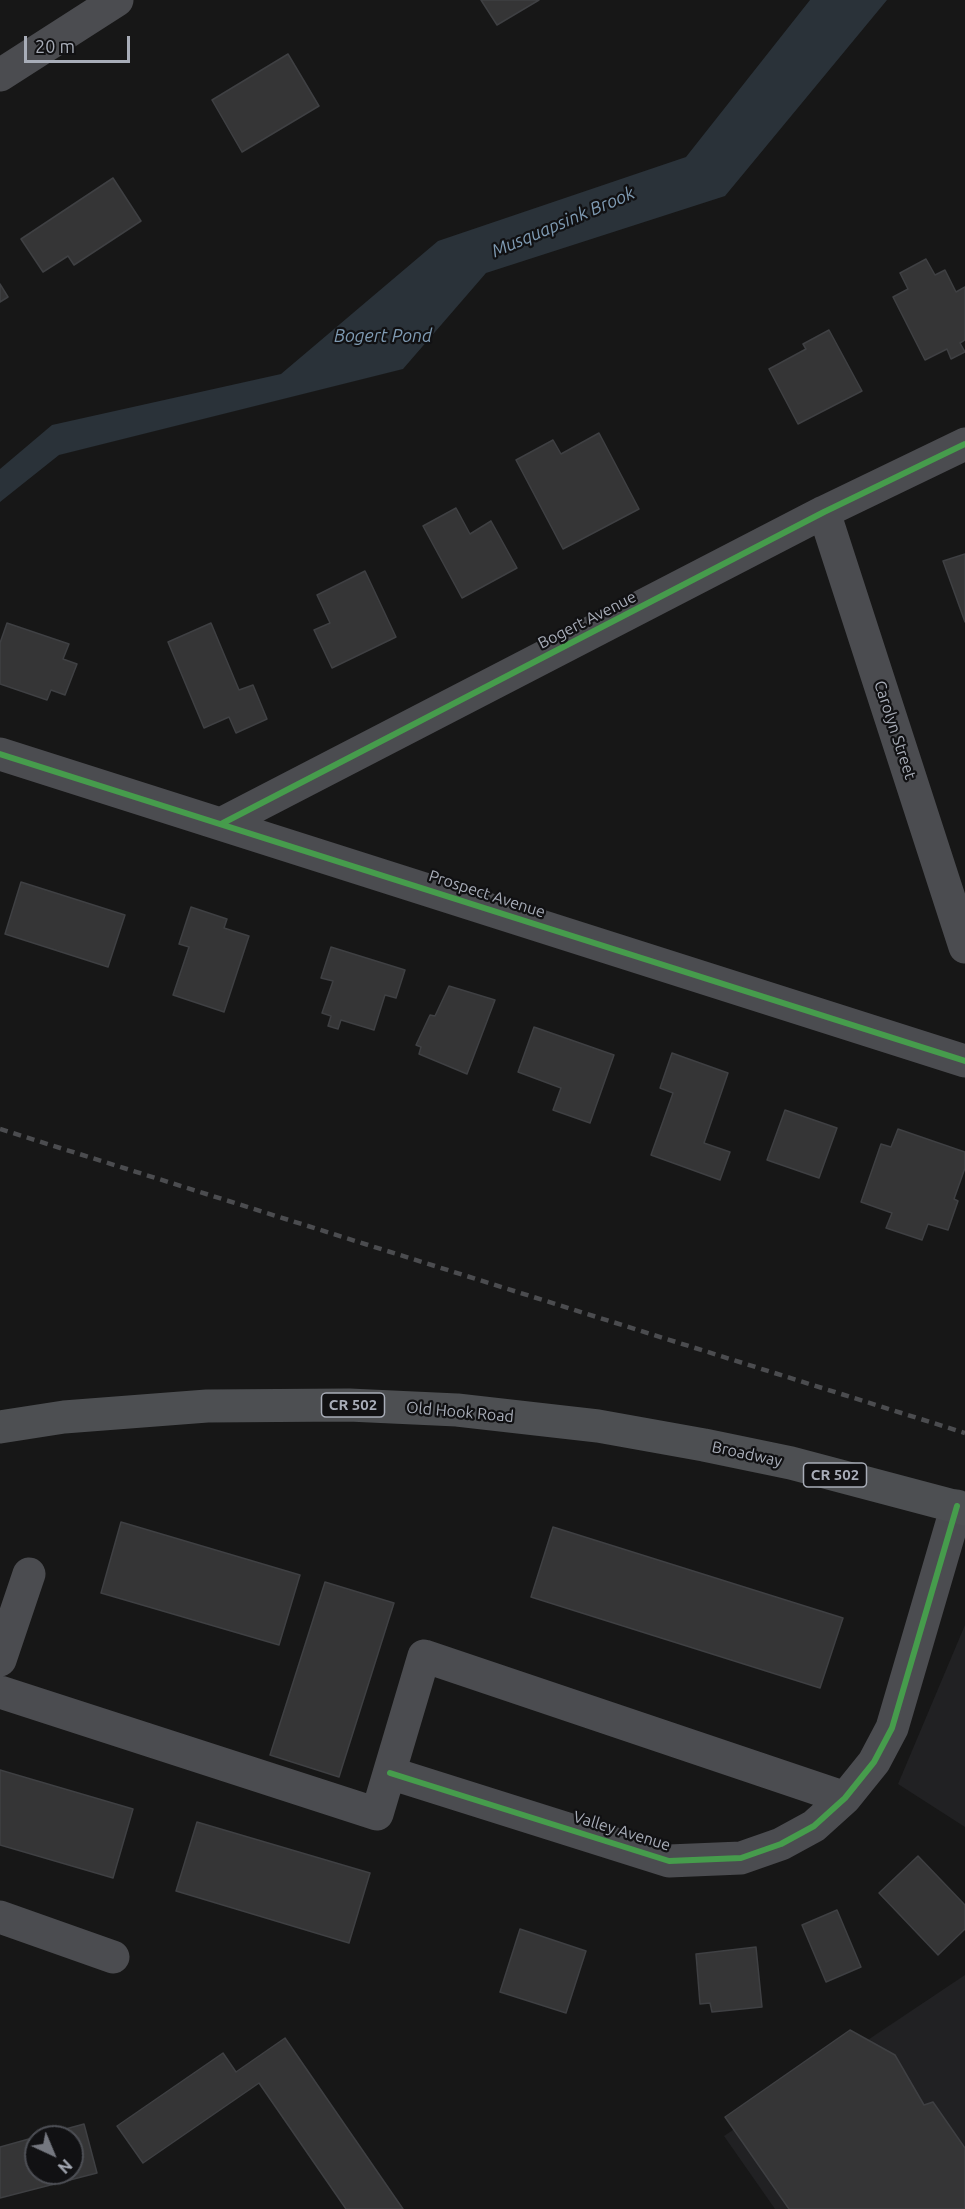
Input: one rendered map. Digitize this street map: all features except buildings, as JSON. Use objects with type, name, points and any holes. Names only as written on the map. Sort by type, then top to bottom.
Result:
[{"type":"main road","name":"Old Hook Road","points":[[0,1427],[64,1417],[207,1406],[350,1405],[457,1410],[563,1422],[704,1445]]},
{"type":"main road","name":"Broadway","points":[[704,1445],[791,1463],[961,1508]]},
{"type":"street","points":[[0,75],[117,0]]},
{"type":"street","name":"Bogert Avenue","points":[[223,823],[824,512],[965,444]]},
{"type":"street","name":"Carolyn Street","points":[[824,512],[965,947]]},
{"type":"street","name":"Prospect Avenue","points":[[0,754],[223,823],[965,1061]]},
{"type":"street","name":"Valley Avenue","points":[[390,1773],[669,1861],[741,1858],[781,1844],[814,1826],[845,1798],[874,1762],[892,1728],[961,1508]]},
{"type":"street","points":[[0,1660],[29,1574]]},
{"type":"street","points":[[0,1692],[377,1814],[424,1656],[845,1798]]},
{"type":"street","points":[[0,1917],[113,1957]]},
{"type":"shaded area","points":[[965,1625],[965,1827],[898,1784]]},
{"type":"shaded area","points":[[965,1975],[965,2209],[775,2209],[724,2136]]},
{"type":"water","name":"Bogert Pond","points":[[810,0],[887,0],[725,196],[486,273],[403,369],[59,455],[0,502],[0,469],[52,425],[281,374],[438,241],[686,157]]},
{"type":"railway","points":[[0,1129],[965,1433]]},
{"type":"cycle path","points":[[223,823],[824,512],[965,444]]},
{"type":"cycle path","points":[[0,754],[965,1061]]},
{"type":"cycle path","points":[[390,1773],[669,1861],[741,1858],[781,1844],[814,1826],[845,1798],[874,1762],[892,1728],[957,1506]]},
{"type":"water label","name":"Musquapsink Brook","points":[[563,222]]}]
